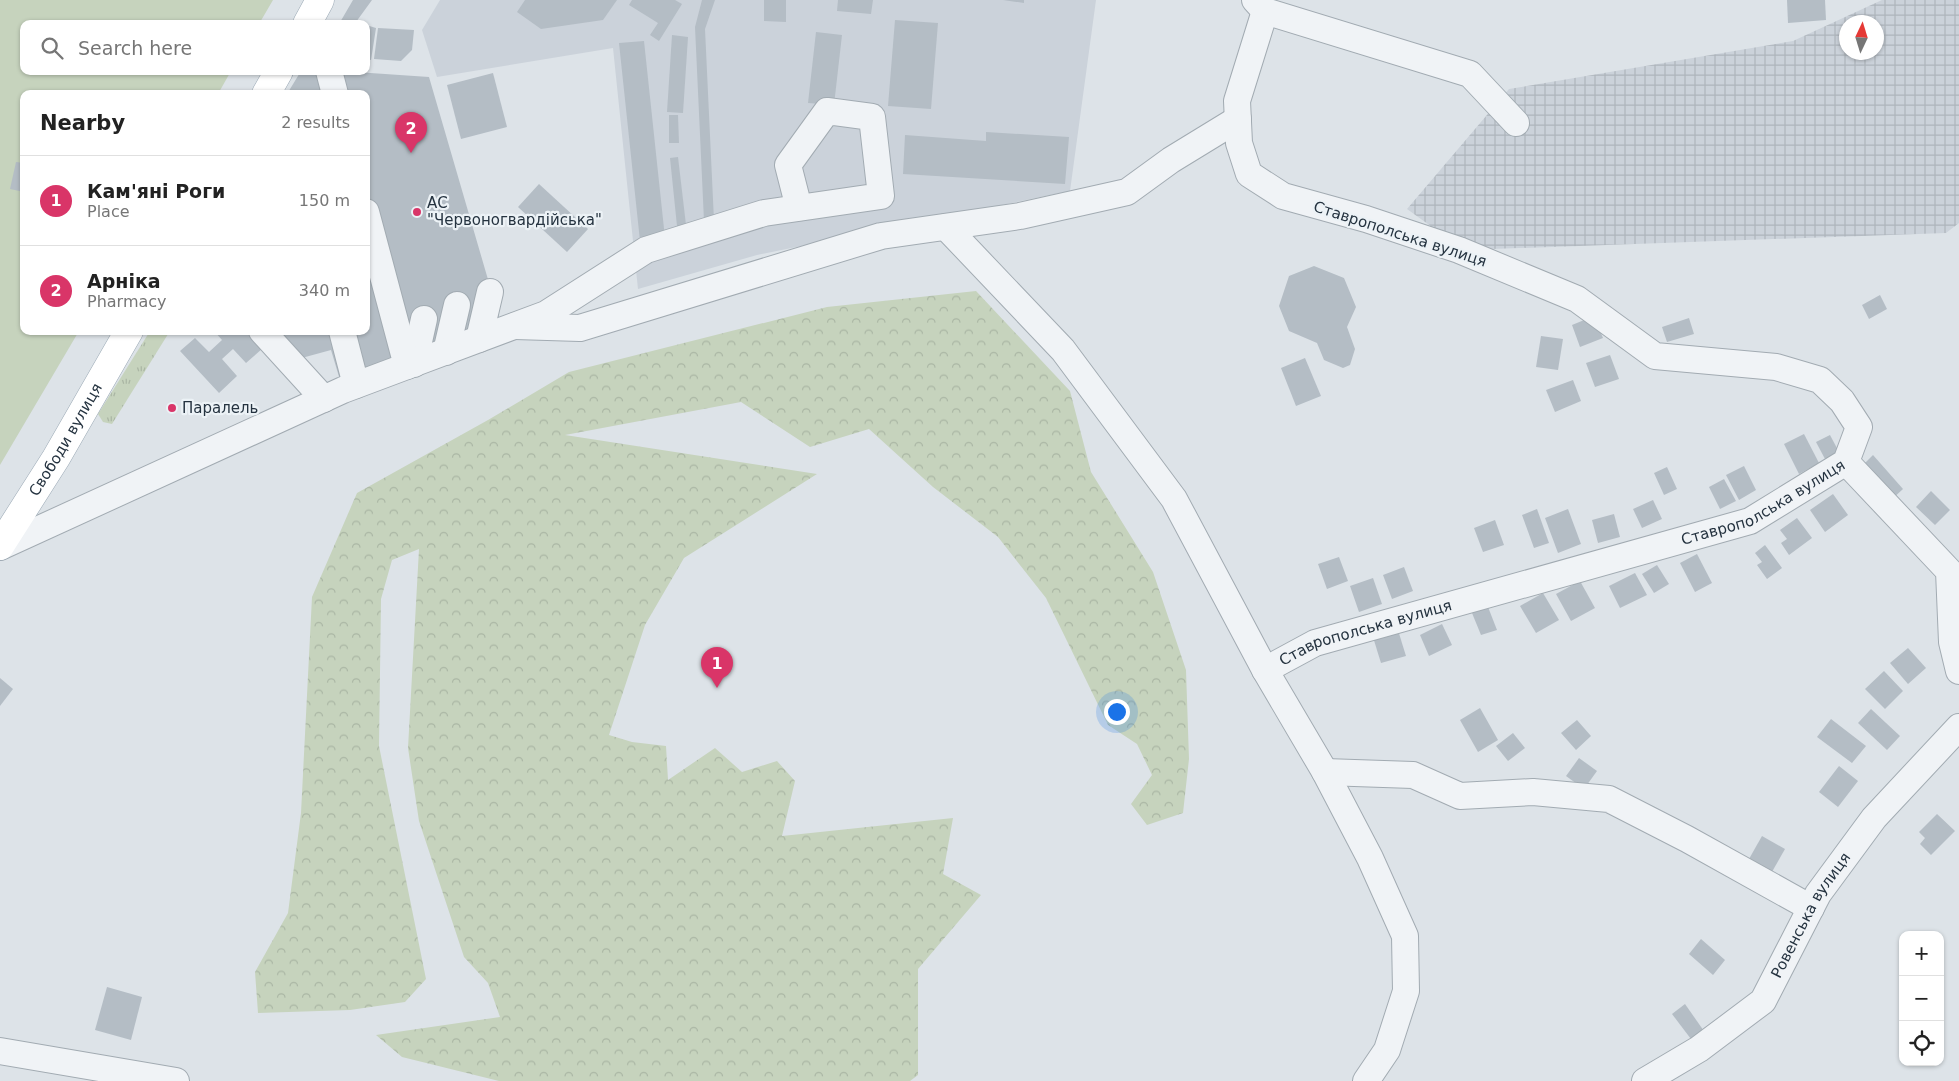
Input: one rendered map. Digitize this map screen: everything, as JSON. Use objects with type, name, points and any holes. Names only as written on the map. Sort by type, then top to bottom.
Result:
[{"type":"main road","points":[[309,20],[320,0]]},
{"type":"main road","points":[[268,90],[278,75]]},
{"type":"main road","name":"Свободи вулиця","points":[[0,546],[56,458],[127,335]]},
{"type":"street","name":"Ставрополська вулиця","points":[[1260,6],[1237,101],[1239,142],[1248,174],[1283,196],[1366,219],[1459,250],[1578,299],[1654,356],[1776,367],[1820,380],[1842,401],[1859,428],[1846,462],[1750,521],[1315,643],[1265,670]]},
{"type":"street","points":[[1260,6],[1470,74],[1516,123]]},
{"type":"street","points":[[330,75],[334,90]]},
{"type":"street","points":[[515,326],[580,328],[881,236],[1020,216],[1127,192],[1170,160],[1238,119]]},
{"type":"street","points":[[0,546],[356,385],[546,314],[646,250],[764,213],[799,208]]},
{"type":"street","points":[[370,220],[439,354]]},
{"type":"street","points":[[946,227],[1063,350],[1174,499],[1265,670],[1326,772],[1370,858],[1404,936],[1406,991],[1387,1050],[1366,1081]]},
{"type":"street","points":[[439,354],[456,305]]},
{"type":"street","points":[[439,354],[456,305]]},
{"type":"street","points":[[439,354],[456,305]]},
{"type":"street","points":[[266,335],[324,399]]},
{"type":"street","points":[[343,335],[356,385]]},
{"type":"street","points":[[1846,462],[1954,562],[1952,642],[1959,671]]},
{"type":"street","name":"Ровенська вулиця","points":[[1645,1081],[1699,1050],[1763,1001],[1818,894],[1874,818],[1959,727]]},
{"type":"street","points":[[1326,772],[1413,775],[1460,796],[1533,792],[1609,800],[1687,839],[1811,908]]},
{"type":"street","points":[[0,1051],[176,1081]]},
{"type":"shaded area","points":[[440,0],[1096,0],[1070,191],[757,255],[638,289],[613,48],[437,77],[422,30]]},
{"type":"shaded area","points":[[1882,0],[1959,0],[1959,223],[1946,233],[1464,250],[1407,209],[1509,89],[1793,41],[1839,20],[1839,60],[1884,60],[1884,15],[1849,15]]},
{"type":"green space","points":[[0,0],[273,0],[261,20],[20,20],[20,75],[229,75],[220,90],[20,90],[20,335],[77,335],[0,465]]},
{"type":"green space","points":[[976,291],[1070,391],[1091,472],[1153,572],[1186,670],[1189,759],[1183,813],[1147,825],[1131,804],[1152,775],[1137,744],[1108,725],[1046,598],[998,537],[933,487],[869,429],[810,447],[741,402],[565,435],[817,474],[684,558],[645,625],[609,735],[632,742],[666,746],[668,780],[715,748],[742,772],[777,761],[795,781],[782,836],[953,818],[943,874],[981,895],[918,969],[918,1075],[910,1081],[499,1081],[402,1057],[376,1035],[500,1017],[488,983],[464,957],[419,821],[408,748],[419,549],[392,560],[381,599],[379,746],[426,979],[405,1002],[350,1010],[258,1013],[255,972],[288,913],[301,813],[312,597],[357,493],[488,420],[569,372],[827,307]]},
{"type":"green space","points":[[147,335],[168,335],[112,424],[103,422],[98,414]]},
{"type":"building","points":[[353,0],[372,0],[357,20],[341,20]]},
{"type":"building","points":[[525,0],[617,0],[603,20],[541,29],[517,12]]},
{"type":"building","points":[[632,0],[675,0],[682,4],[659,41],[650,35],[658,23],[629,5]]},
{"type":"building","points":[[702,0],[715,0],[705,29],[714,221],[704,221],[695,27]]},
{"type":"building","points":[[764,0],[786,0],[786,22],[764,21]]},
{"type":"building","points":[[838,0],[873,0],[871,14],[837,11]]},
{"type":"building","points":[[1003,0],[1024,0],[1024,3]]},
{"type":"building","points":[[1787,0],[1825,0],[1826,20],[1788,23]]},
{"type":"building","points":[[895,20],[938,23],[931,109],[888,106]]},
{"type":"building","points":[[370,26],[376,28],[370,60]]},
{"type":"building","points":[[378,28],[414,30],[412,50],[401,61],[374,59]]},
{"type":"building","points":[[816,32],[842,35],[834,105],[808,103]]},
{"type":"building","points":[[672,35],[688,37],[683,113],[667,112]]},
{"type":"building","points":[[644,41],[665,238],[640,241],[619,43]]},
{"type":"building","name":"АС \"Червоногвардійська\"","points":[[370,73],[429,77],[503,331],[343,390],[331,350],[298,359],[277,335],[370,335],[370,90],[289,90],[299,75],[370,75]]},
{"type":"building","points":[[493,73],[507,127],[461,139],[447,85]]},
{"type":"building","points":[[669,115],[678,115],[679,143],[669,143]]},
{"type":"building","points":[[986,132],[1069,137],[1065,184],[903,174],[905,135],[986,141]]},
{"type":"building","points":[[678,157],[686,225],[677,226],[670,158]]},
{"type":"building","points":[[16,162],[20,162],[20,191],[10,189]]},
{"type":"building","points":[[539,184],[588,229],[567,252],[518,207]]},
{"type":"building","points":[[1314,266],[1344,278],[1356,307],[1347,327],[1355,349],[1350,365],[1343,368],[1324,360],[1317,343],[1289,331],[1279,306],[1289,276]]},
{"type":"building","points":[[1880,295],[1887,309],[1869,319],[1862,305]]},
{"type":"building","points":[[1594,316],[1603,338],[1580,347],[1572,325]]},
{"type":"building","points":[[1689,318],[1694,334],[1667,342],[1662,327]]},
{"type":"building","points":[[218,335],[252,335],[263,348],[246,363],[233,349],[222,359],[237,376],[219,393],[180,351],[195,338],[209,352],[222,340]]},
{"type":"building","points":[[1541,336],[1563,339],[1558,370],[1536,367]]},
{"type":"building","points":[[1610,355],[1619,379],[1595,387],[1586,363]]},
{"type":"building","points":[[1305,358],[1321,396],[1296,406],[1281,368]]},
{"type":"building","points":[[1573,380],[1581,401],[1555,412],[1546,390]]},
{"type":"building","points":[[1804,434],[1819,463],[1799,474],[1784,444]]},
{"type":"building","points":[[1830,435],[1839,452],[1825,459],[1816,442]]},
{"type":"building","points":[[1873,455],[1903,489],[1891,500],[1862,466]]},
{"type":"building","points":[[1744,466],[1756,490],[1739,500],[1726,475]]},
{"type":"building","points":[[1667,467],[1677,489],[1664,495],[1654,473]]},
{"type":"building","points":[[1724,479],[1736,501],[1720,509],[1709,487]]},
{"type":"building","points":[[1931,491],[1950,510],[1935,525],[1916,507]]},
{"type":"building","points":[[1833,494],[1848,515],[1825,532],[1810,510]]},
{"type":"building","points":[[1653,500],[1662,519],[1642,528],[1633,509]]},
{"type":"building","points":[[1537,509],[1549,543],[1534,548],[1522,515]]},
{"type":"building","points":[[1568,509],[1581,544],[1558,553],[1545,518]]},
{"type":"building","points":[[1614,514],[1620,537],[1598,543],[1592,520]]},
{"type":"building","points":[[1797,518],[1812,538],[1789,555],[1781,543],[1787,539],[1780,530]]},
{"type":"building","points":[[1495,520],[1504,545],[1483,552],[1474,528]]},
{"type":"building","points":[[1765,545],[1782,568],[1767,579],[1757,565],[1762,562],[1755,553]]},
{"type":"building","points":[[1697,554],[1712,583],[1695,592],[1680,563]]},
{"type":"building","points":[[1339,557],[1348,581],[1327,589],[1318,564]]},
{"type":"building","points":[[1657,565],[1669,584],[1654,593],[1642,574]]},
{"type":"building","points":[[1404,567],[1413,591],[1392,599],[1383,575]]},
{"type":"building","points":[[1635,573],[1647,595],[1620,608],[1609,586]]},
{"type":"building","points":[[1373,578],[1382,604],[1359,612],[1350,586]]},
{"type":"building","points":[[1580,581],[1595,608],[1571,621],[1556,594]]},
{"type":"building","points":[[1543,593],[1559,620],[1536,633],[1520,606]]},
{"type":"building","points":[[1488,607],[1497,630],[1481,635],[1472,613]]},
{"type":"building","points":[[1442,624],[1452,645],[1429,656],[1420,635]]},
{"type":"building","points":[[1397,627],[1406,656],[1381,663],[1372,634]]},
{"type":"building","points":[[1908,648],[1926,668],[1908,684],[1890,663]]},
{"type":"building","points":[[1884,671],[1903,691],[1885,709],[1865,689]]},
{"type":"building","points":[[0,678],[13,689],[0,706]]},
{"type":"building","points":[[1480,708],[1498,740],[1478,752],[1460,720]]},
{"type":"building","points":[[1871,709],[1900,736],[1887,750],[1858,723]]},
{"type":"building","points":[[1831,719],[1866,746],[1852,763],[1817,737]]},
{"type":"building","points":[[1577,720],[1591,736],[1576,750],[1561,733]]},
{"type":"building","points":[[1513,733],[1525,748],[1508,761],[1496,746]]},
{"type":"building","points":[[1579,758],[1597,771],[1584,789],[1566,776]]},
{"type":"building","points":[[1839,766],[1858,781],[1838,807],[1819,792]]},
{"type":"building","points":[[1937,814],[1955,831],[1931,855],[1920,844],[1925,838],[1919,832]]},
{"type":"building","points":[[1762,836],[1785,849],[1768,879],[1745,866]]},
{"type":"building","points":[[1701,939],[1725,960],[1713,975],[1689,954]]},
{"type":"building","points":[[107,987],[142,997],[131,1040],[95,1030]]},
{"type":"building","points":[[1685,1004],[1706,1034],[1694,1043],[1672,1014]]},
{"type":"place","name":"Арніка","points":[[411,153]]},
{"type":"place","name":"АС \"Червоногвардійська\"","points":[[417,212]]},
{"type":"place","name":"Паралель","points":[[172,408]]},
{"type":"place","name":"Кам'яні Роги","points":[[717,688]]}]
